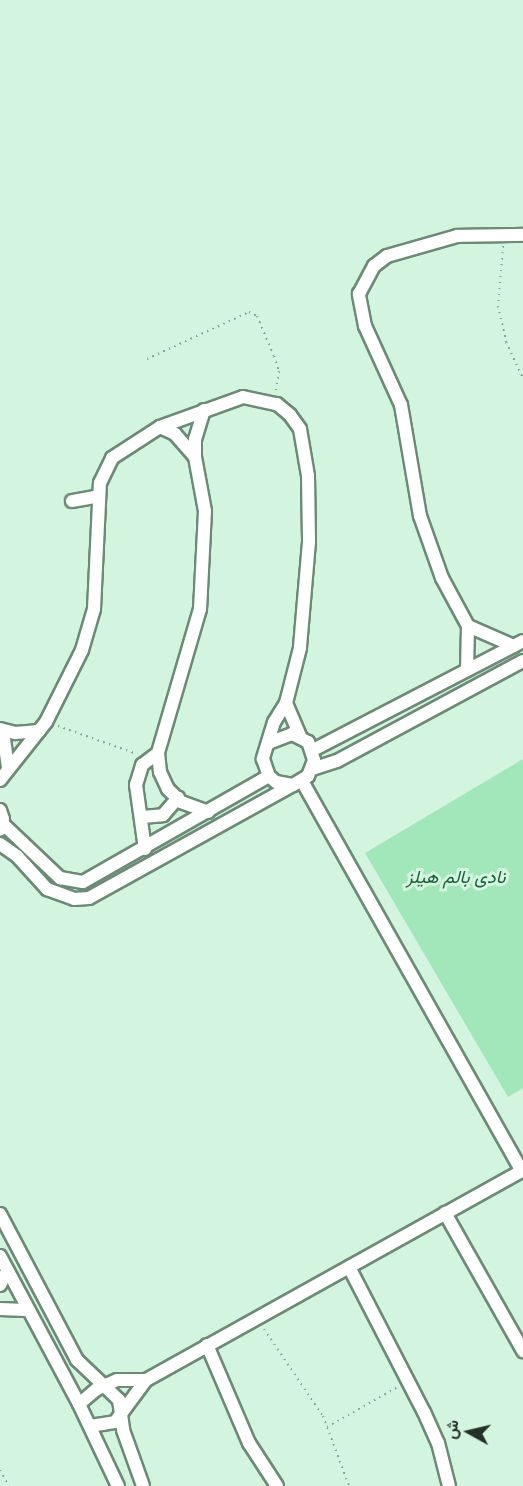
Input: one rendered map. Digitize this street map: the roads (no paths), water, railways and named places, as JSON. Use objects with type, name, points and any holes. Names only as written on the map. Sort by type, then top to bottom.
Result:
[{"type":"street","points":[[467,670],[468,626],[442,578],[420,516],[401,405],[362,318],[359,294],[374,266],[387,256],[458,236],[523,235]]},
{"type":"street","points":[[0,780],[43,726],[66,688],[94,609],[99,496],[102,476],[112,458],[160,428],[243,397],[272,402],[290,415],[300,429],[308,476],[309,542],[305,610],[286,704],[274,722],[263,759],[268,776],[276,782],[298,783]]},
{"type":"street","points":[[145,849],[136,785],[137,775],[154,755],[200,609],[205,511],[195,458],[195,439],[204,410]]},
{"type":"street","points":[[160,428],[175,434],[195,458]]},
{"type":"street","points":[[72,501],[99,496]]},
{"type":"street","points":[[468,626],[519,644]]},
{"type":"street","points":[[313,750],[519,644]]},
{"type":"street","points":[[0,844],[17,856],[47,889],[74,899],[89,898],[298,783],[312,769],[337,762],[523,661]]},
{"type":"street","points":[[286,704],[300,736],[313,750],[312,769]]},
{"type":"street","points":[[8,768],[2,730],[43,726]]},
{"type":"street","points":[[269,743],[283,734],[300,736]]},
{"type":"street","points":[[154,755],[160,771],[178,798],[208,812]]},
{"type":"street","points":[[0,810],[1,827],[60,878],[71,882],[94,878],[268,776]]},
{"type":"street","points":[[90,1426],[107,1426],[121,1416],[146,1380],[523,1171],[298,783]]},
{"type":"street","points":[[142,817],[164,815],[178,798]]},
{"type":"street","points":[[445,1213],[523,1351]]},
{"type":"street","points":[[0,1214],[77,1360],[119,1400],[121,1416],[143,1486]]},
{"type":"street","points":[[0,1256],[26,1310],[79,1404],[118,1486]]},
{"type":"street","points":[[349,1267],[438,1443],[449,1486]]},
{"type":"street","points":[[0,1285],[7,1271]]},
{"type":"street","points":[[0,1309],[26,1310]]},
{"type":"street","points":[[207,1345],[249,1443],[277,1486]]},
{"type":"street","points":[[79,1404],[104,1385],[117,1380],[146,1380]]},
{"type":"park label","name":"نادى بالم هيلز","points":[[456,877]]}]
